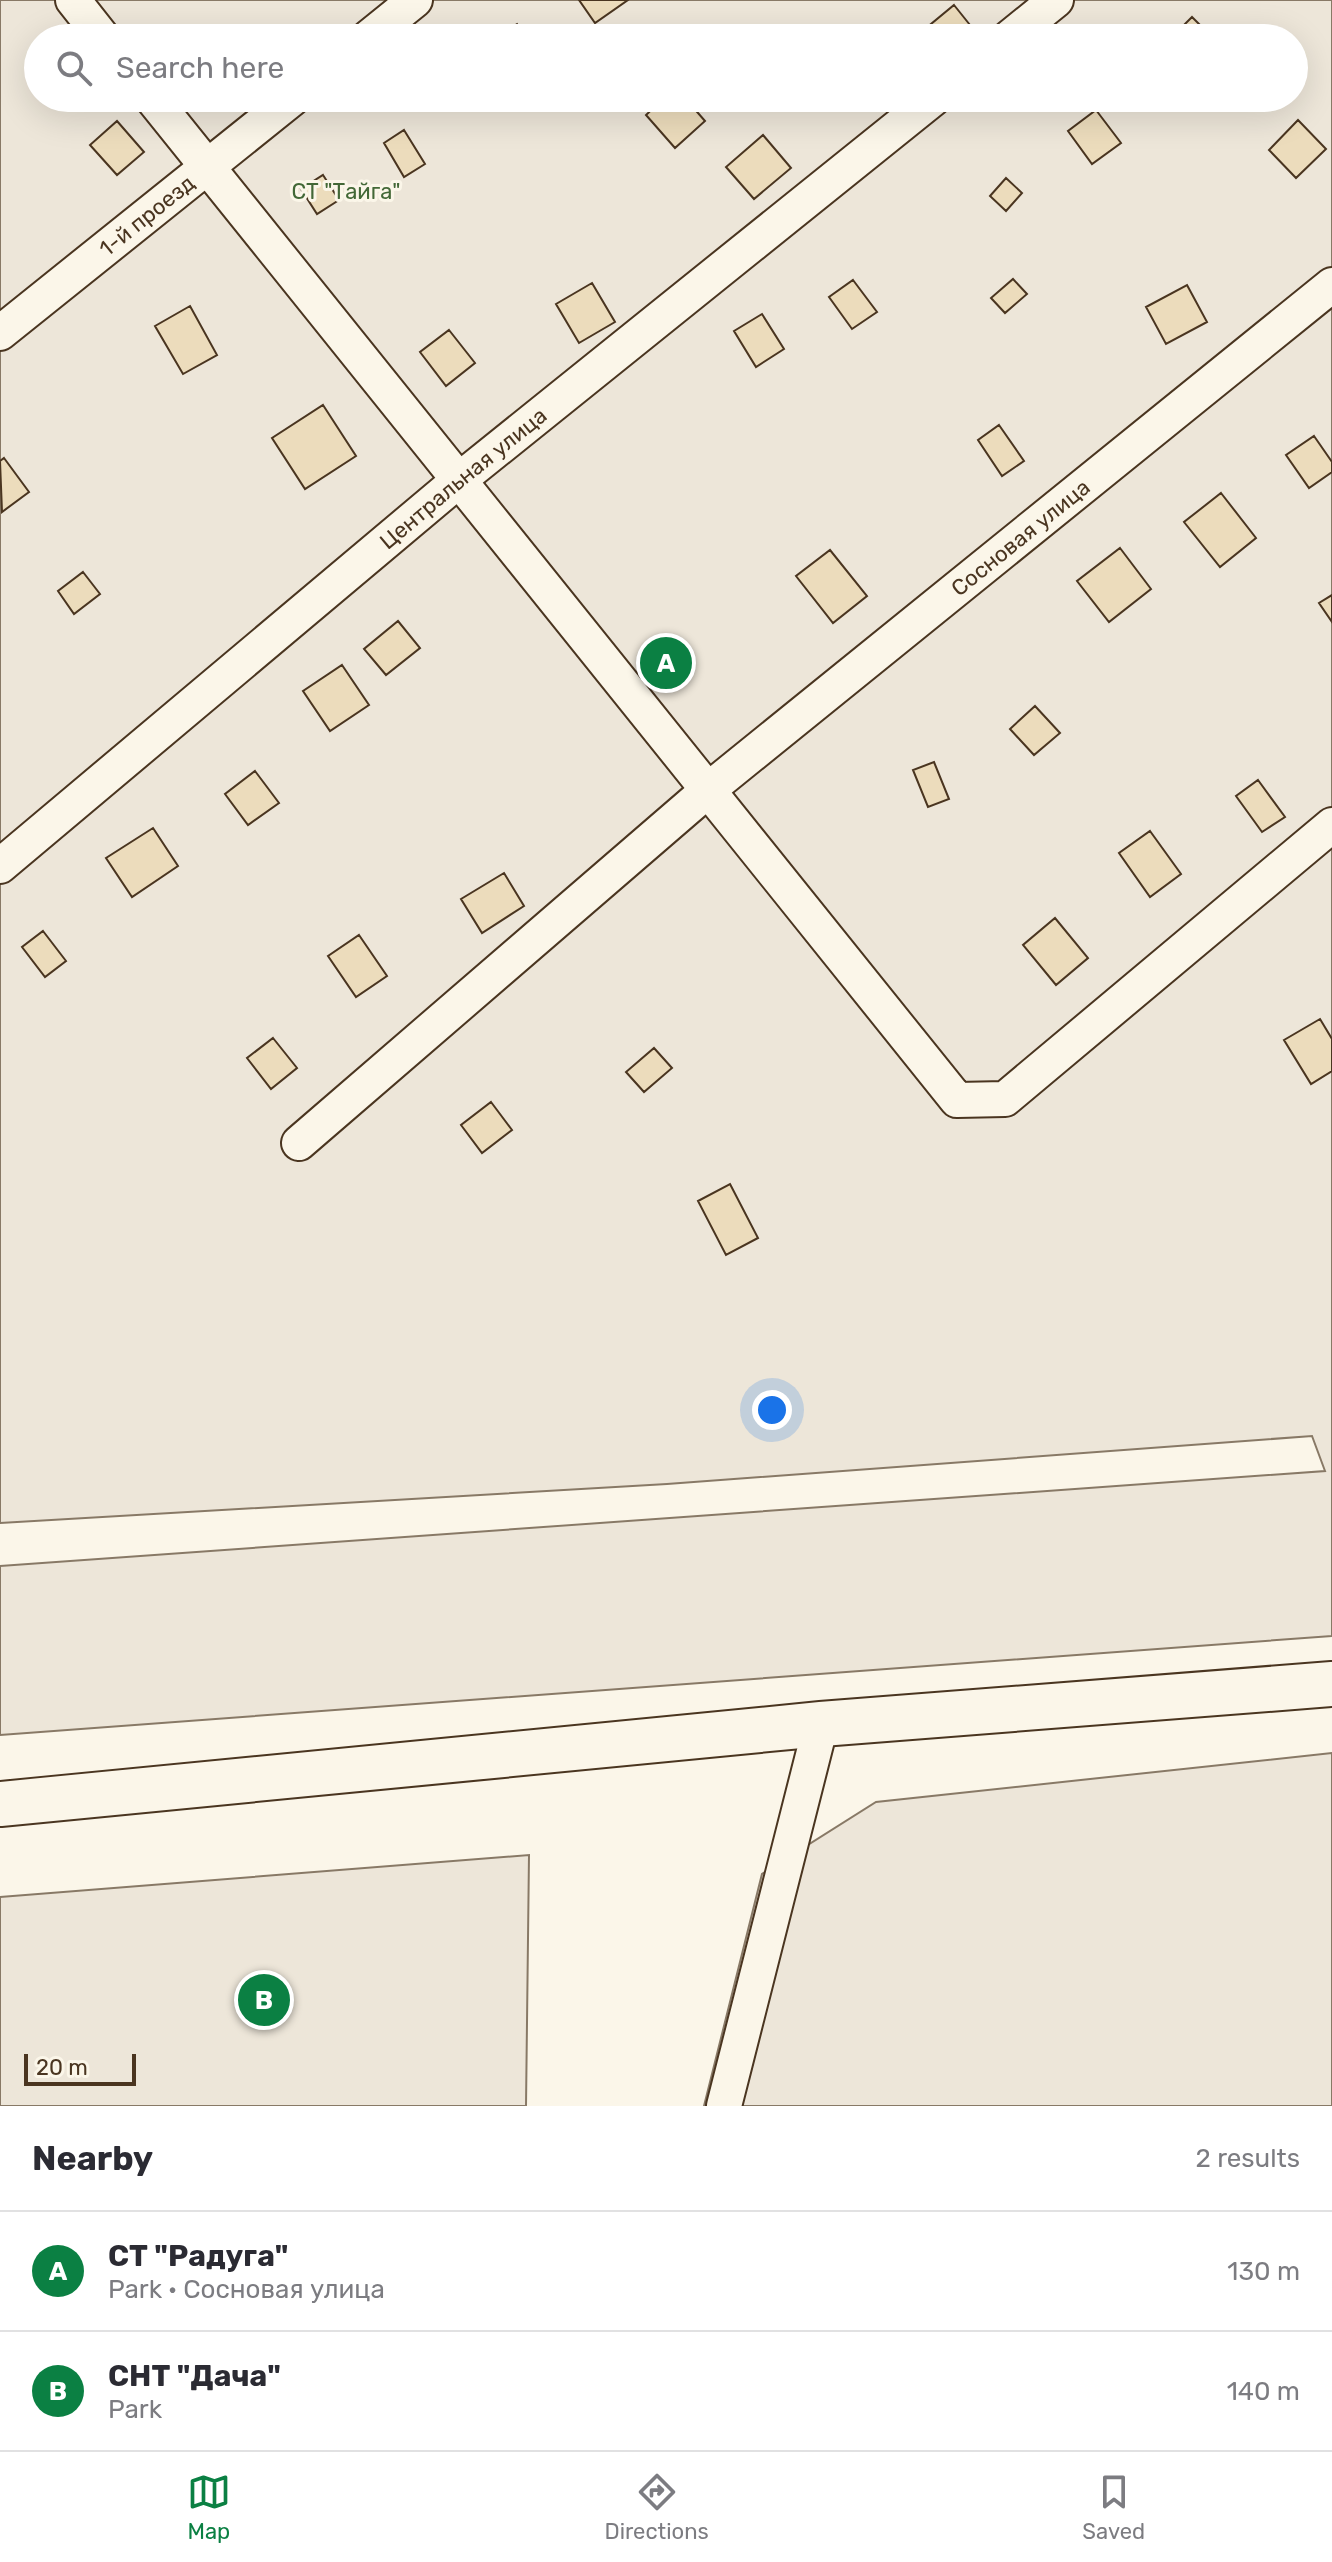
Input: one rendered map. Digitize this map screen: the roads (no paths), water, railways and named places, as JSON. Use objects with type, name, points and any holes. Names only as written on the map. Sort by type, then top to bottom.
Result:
[{"type":"main road","points":[[0,1804],[821,1724],[1332,1684]]},
{"type":"street","points":[[73,0],[92,24]]},
{"type":"street","points":[[385,24],[415,0]]},
{"type":"street","points":[[1026,24],[1056,0]]},
{"type":"street","points":[[163,112],[957,1100],[1005,1099],[1332,825]]},
{"type":"street","name":"1-й проезд","points":[[0,333],[276,112]]},
{"type":"street","name":"Центральная улица","points":[[0,866],[459,480],[917,112]]},
{"type":"street","name":"Сосновая улица","points":[[299,1143],[708,790],[1332,285]]},
{"type":"street","points":[[724,2106],[821,1724]]},
{"type":"place","name":"СТ \"Радуга\"","points":[[666,663]]},
{"type":"place","name":"СНТ \"Дача\"","points":[[264,2000]]},
{"type":"park label","name":"СТ \"Тайга\"","points":[[346,191]]}]
